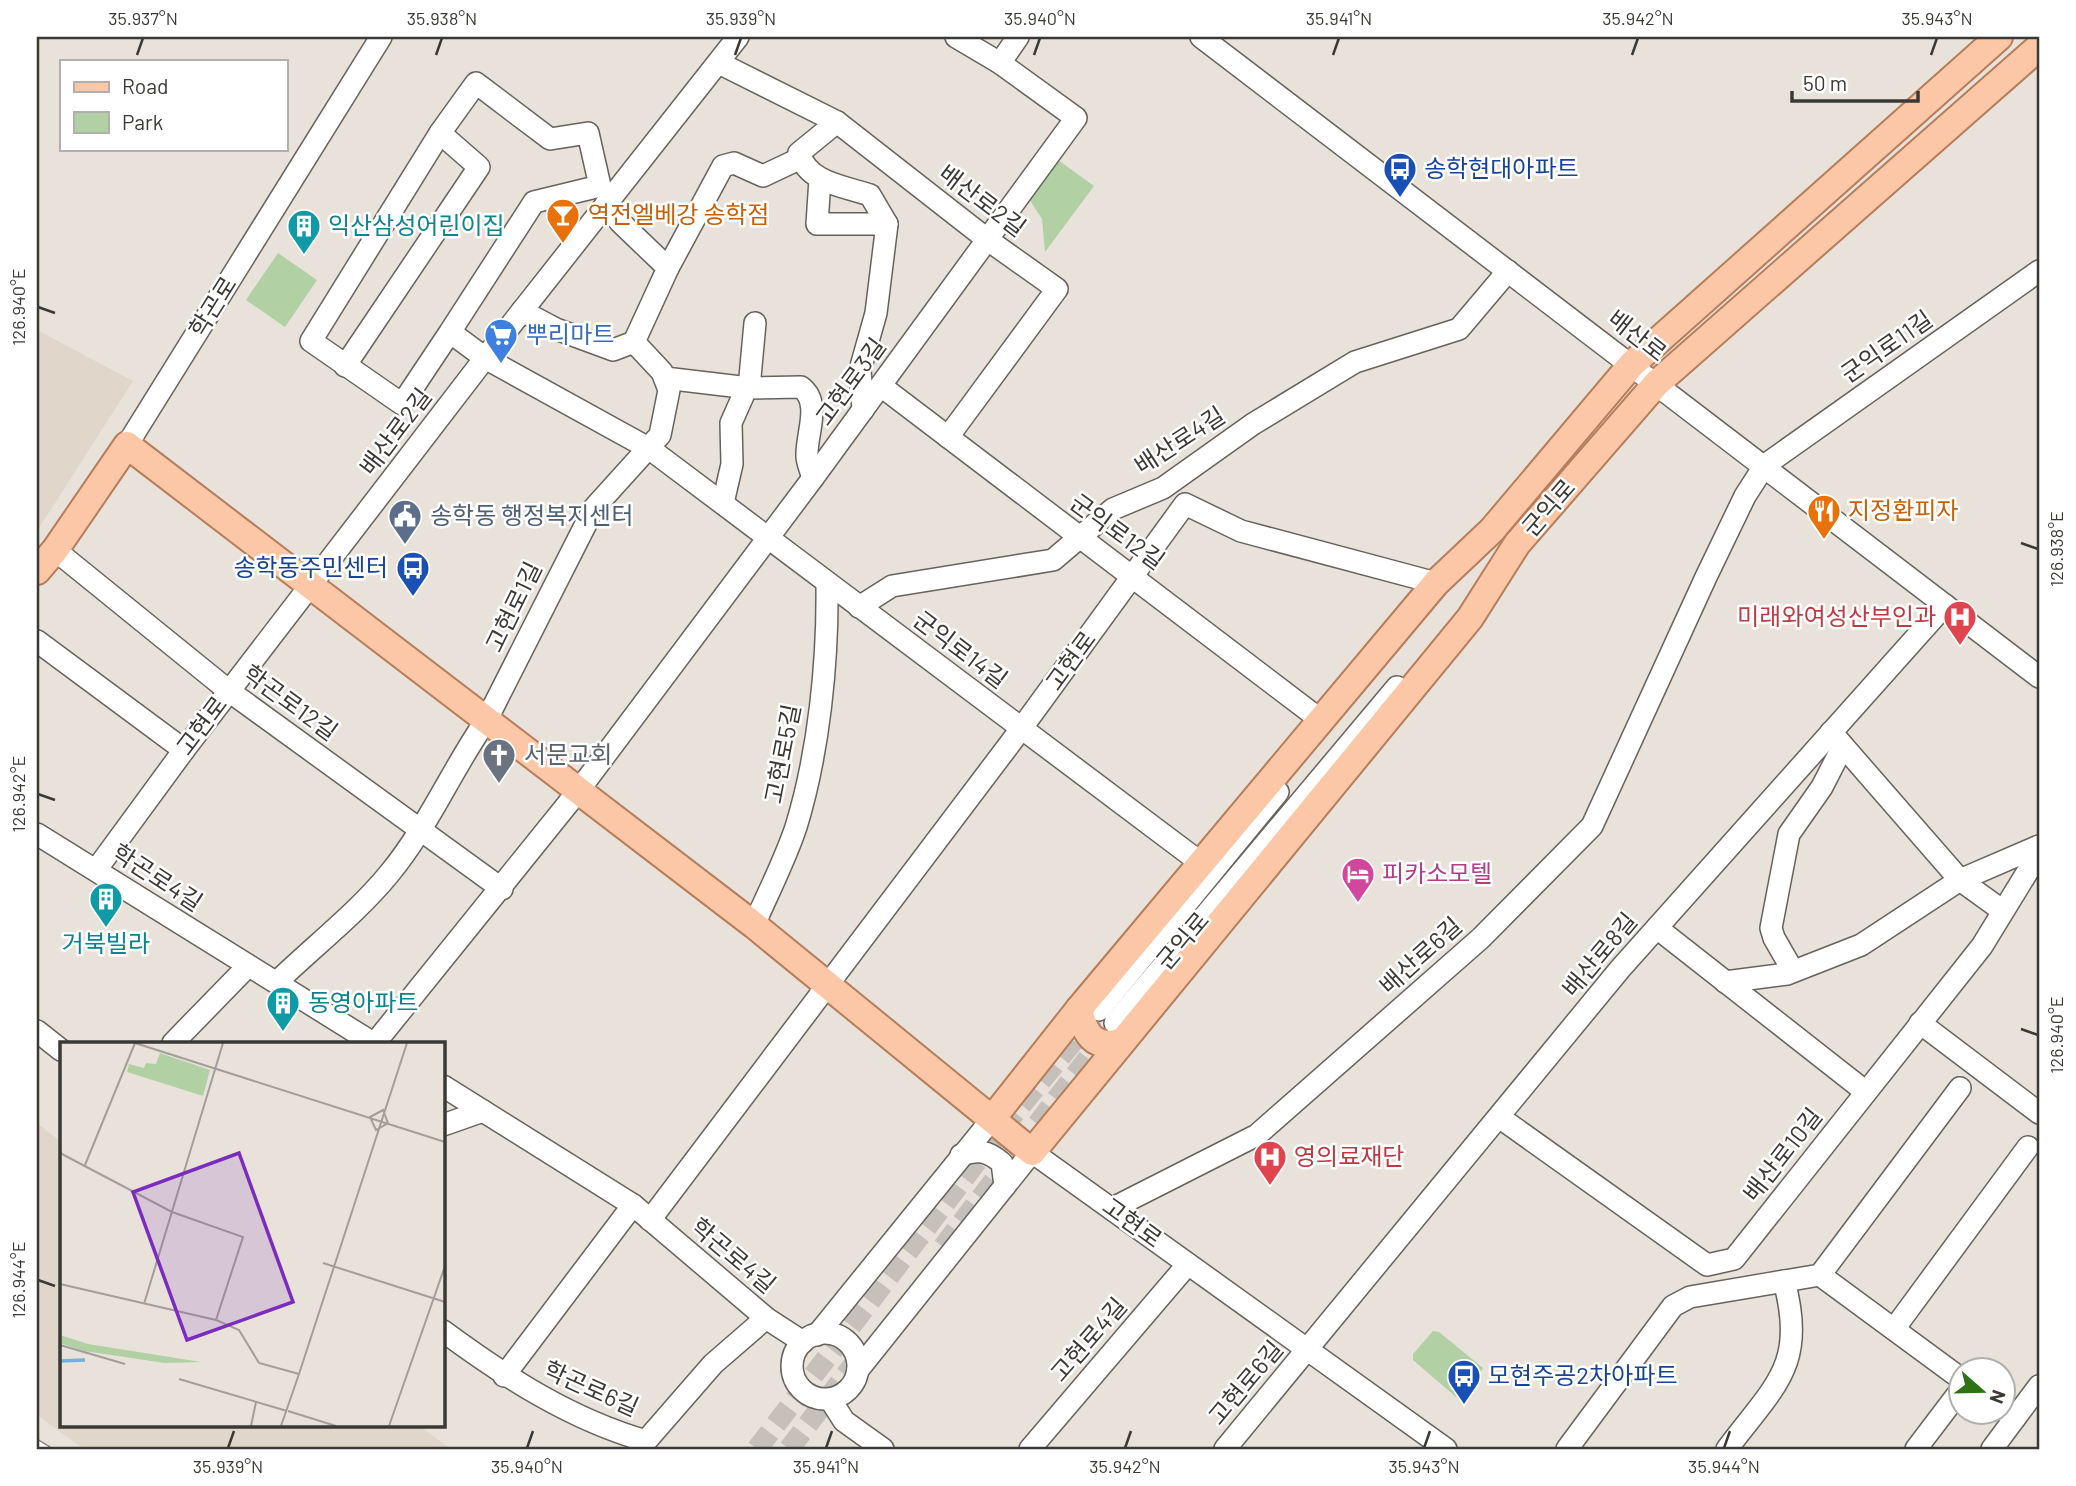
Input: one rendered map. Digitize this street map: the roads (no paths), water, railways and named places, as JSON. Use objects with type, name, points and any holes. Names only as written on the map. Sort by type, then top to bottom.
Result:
[{"type":"main road","name":"군익로","points":[[1492,530],[1632,364],[1999,37]]},
{"type":"main road","name":"군익로","points":[[1103,1021],[1469,618],[1517,544],[1656,384],[2039,47]]},
{"type":"main road","name":"학곤로","points":[[37,571],[55,550],[127,445]]},
{"type":"main road","name":"고현로","points":[[127,445],[754,925],[1032,1152]]},
{"type":"main road","points":[[1032,1152],[1103,1021],[1201,863],[1436,583],[1492,530]]},
{"type":"main road","points":[[992,1119],[1103,1021]]},
{"type":"street","name":"학곤로","points":[[127,445],[381,37]]},
{"type":"street","name":"배산로2길","points":[[313,586],[485,358],[738,37]]},
{"type":"street","name":"고현로3길","points":[[579,790],[813,478],[1076,118],[1000,63],[956,37]]},
{"type":"street","points":[[1000,63],[1018,37]]},
{"type":"street","name":"배산로","points":[[1201,37],[2039,677]]},
{"type":"street","name":"배산로2길","points":[[719,63],[837,122],[988,240],[1057,289],[948,437]]},
{"type":"street","points":[[475,83],[550,139],[589,133],[600,186],[534,202],[402,404],[311,341],[440,133],[475,83]]},
{"type":"street","points":[[837,122],[799,153],[804,168],[820,179],[870,195],[887,225],[876,313],[860,370],[863,410]]},
{"type":"street","points":[[345,366],[479,167],[440,133]]},
{"type":"street","points":[[522,311],[556,330],[613,349],[634,342],[668,268],[723,166],[734,163],[763,176],[801,158]]},
{"type":"street","points":[[820,179],[817,224],[887,225]]},
{"type":"street","points":[[606,204],[620,222],[668,268]]},
{"type":"street","name":"배산로4길","points":[[859,607],[892,586],[1053,560],[1113,509],[1163,488],[1253,424],[1355,362],[1459,330],[1508,271]]},
{"type":"street","name":"군익로11길","points":[[1765,466],[2039,271]]},
{"type":"street","points":[[723,503],[732,464],[731,423],[745,388],[755,323]]},
{"type":"street","name":"군익로14길","points":[[450,332],[485,358],[650,449],[1201,863]]},
{"type":"street","points":[[634,342],[665,378],[745,388],[801,387],[808,392],[813,412],[807,458],[813,478]]},
{"type":"street","name":"고현로1길","points":[[487,719],[594,508],[660,435],[669,390],[665,378]]},
{"type":"street","name":"군익로12길","points":[[881,386],[1322,721]]},
{"type":"street","name":"배산로6길","points":[[1113,1208],[1257,1135],[1481,938],[1592,826],[1745,496],[1765,466]]},
{"type":"street","name":"고현로","points":[[650,1220],[1021,729],[1185,504],[1241,531],[1436,583]]},
{"type":"street","name":"군익로","points":[[1103,1021],[1492,530]]},
{"type":"street","name":"학곤로12길","points":[[55,550],[229,691],[502,889]]},
{"type":"street","name":"고현로5길","points":[[754,925],[796,827],[816,733],[828,648],[827,584]]},
{"type":"street","name":"고현로","points":[[96,870],[229,691],[313,586]]},
{"type":"street","name":"배산로8길","points":[[1308,1349],[1657,928],[1837,739],[1945,605]]},
{"type":"street","points":[[37,641],[184,750]]},
{"type":"street","points":[[277,982],[388,875],[421,829],[466,749],[487,719]]},
{"type":"street","points":[[1837,739],[1960,880],[2003,911]]},
{"type":"street","points":[[1793,971],[1771,928],[1786,847],[1789,834],[1822,787],[1837,739]]},
{"type":"street","points":[[375,1042],[502,889],[579,790]]},
{"type":"street","name":"학곤로4길","points":[[37,834],[247,967],[277,982],[372,1042]]},
{"type":"street","points":[[1725,982],[1793,971],[1861,945],[1960,880],[2039,846]]},
{"type":"street","name":"배산로10길","points":[[1499,1118],[1707,1265],[1734,1259],[1982,946],[2039,853]]},
{"type":"street","points":[[1657,928],[1866,1092]]},
{"type":"street","points":[[174,1042],[247,967]]},
{"type":"street","points":[[1920,1023],[2039,1113]]},
{"type":"street","points":[[37,1031],[60,1050]]},
{"type":"street","name":"학곤로4길","points":[[444,1087],[633,1205],[766,1318],[810,1338]]},
{"type":"street","points":[[1567,1449],[1673,1306],[1690,1297],[1820,1275],[1959,1088]]},
{"type":"street","points":[[444,1125],[483,1111]]},
{"type":"street","points":[[992,1119],[794,1357],[794,1378],[808,1395],[830,1399],[849,1390],[858,1370],[1032,1152]]},
{"type":"street","points":[[1894,1329],[2028,1147]]},
{"type":"street","points":[[961,1155],[973,1151],[990,1152],[1002,1163],[1005,1186]]},
{"type":"street","name":"고현로","points":[[1032,1152],[1446,1449]]},
{"type":"street","points":[[504,1376],[633,1205]]},
{"type":"street","name":"고현로4길","points":[[1030,1449],[1188,1264]]},
{"type":"street","points":[[1820,1275],[1946,1367]]},
{"type":"street","points":[[1727,1449],[1788,1363],[1794,1338],[1793,1314],[1784,1281]]},
{"type":"street","name":"학곤로6길","points":[[444,1332],[504,1376],[573,1415],[646,1441],[713,1364],[766,1318]]},
{"type":"street","points":[[810,1338],[838,1336],[847,1341],[858,1359],[858,1370]]},
{"type":"street","name":"고현로6길","points":[[1225,1449],[1308,1349]]},
{"type":"street","points":[[2016,1407],[2039,1386]]},
{"type":"street","points":[[830,1399],[844,1421],[883,1449]]},
{"type":"street","points":[[1916,1449],[1946,1410]]},
{"type":"street","points":[[1992,1449],[2003,1426]]},
{"type":"tunnel","points":[[757,1449],[1001,1130],[1093,1017]]},
{"type":"tunnel","points":[[943,1247],[1109,1031]]},
{"type":"tunnel","points":[[789,1449],[864,1351]]},
{"type":"railway","points":[[37,1443],[47,1449]]},
{"type":"place","name":"송학현대아파트","points":[[1400,199]]},
{"type":"place","name":"역전엘베강 송학점","points":[[563,245]]},
{"type":"place","name":"익산삼성어린이집","points":[[304,256]]},
{"type":"place","name":"뿌리마트","points":[[501,365]]},
{"type":"place","name":"지정환피자","points":[[1824,541]]},
{"type":"place","name":"송학동 행정복지센터","points":[[405,546]]},
{"type":"place","name":"송학동주민센터","points":[[413,598]]},
{"type":"place","name":"미래와여성산부인과","points":[[1960,647]]},
{"type":"place","name":"서문교회","points":[[499,785]]},
{"type":"place","name":"피카소모텔","points":[[1358,904]]},
{"type":"place","name":"거북빌라","points":[[106,929]]},
{"type":"place","name":"동영아파트","points":[[283,1033]]},
{"type":"place","name":"영의료재단","points":[[1270,1187]]},
{"type":"place","name":"모현주공2차아파트","points":[[1464,1406]]}]
